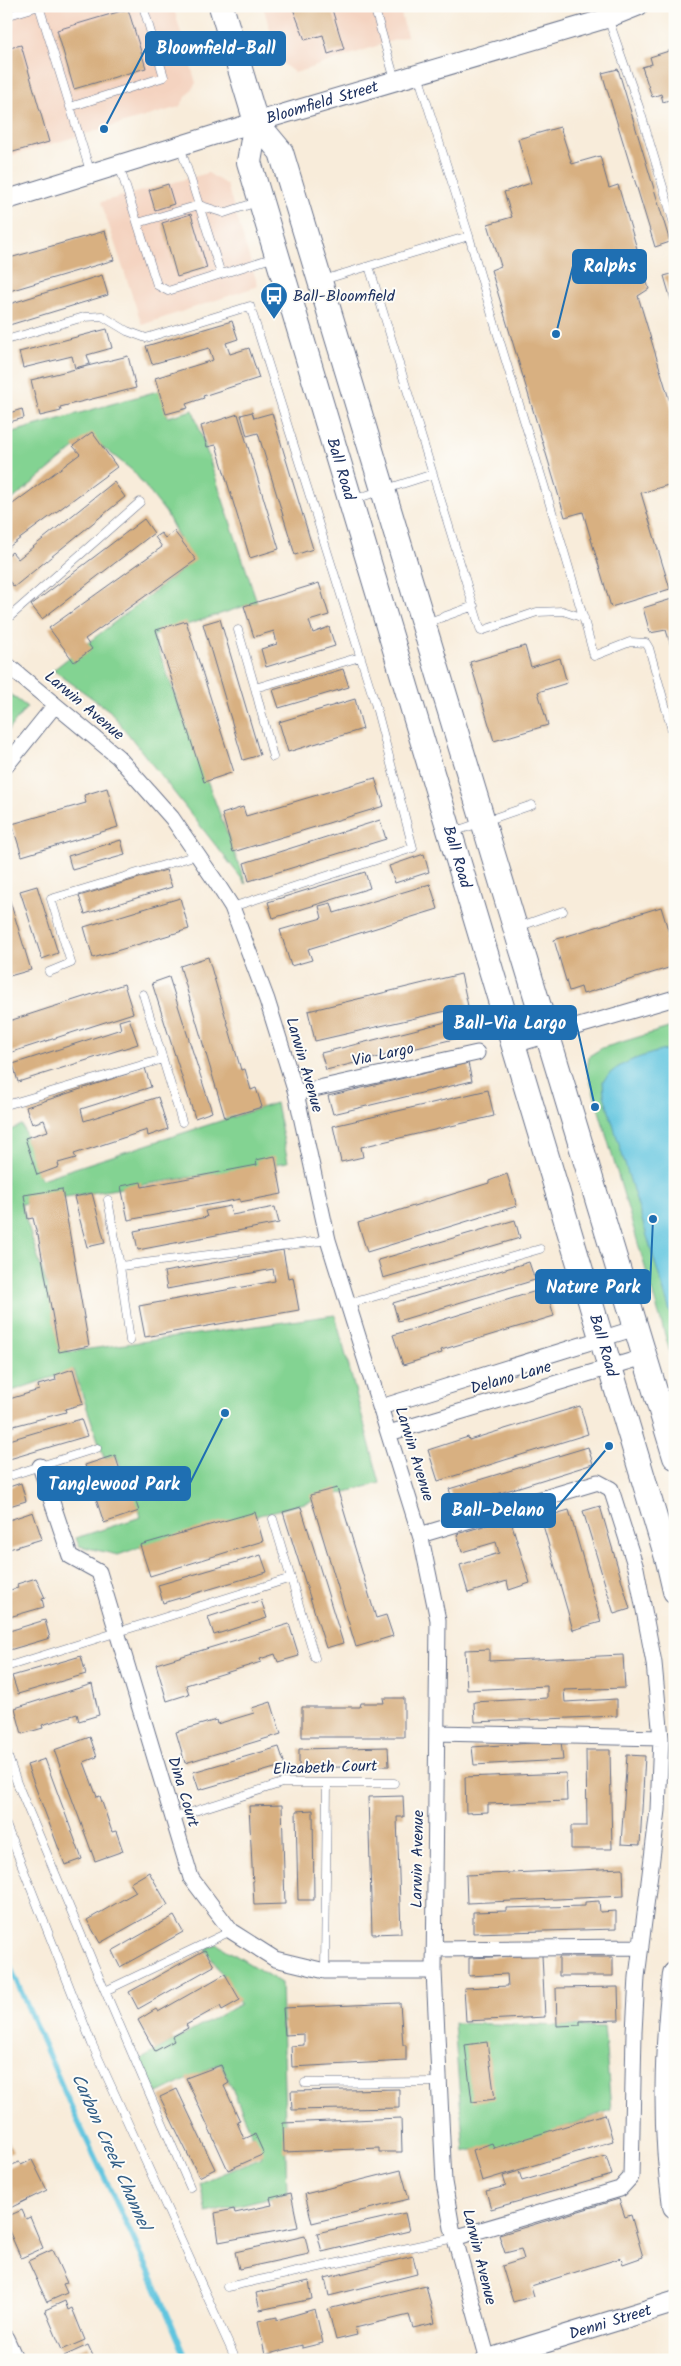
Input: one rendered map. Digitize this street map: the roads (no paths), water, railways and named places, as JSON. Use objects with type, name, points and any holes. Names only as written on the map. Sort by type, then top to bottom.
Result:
[{"type":"main road","name":"Ball Road","points":[[221,6],[256,122],[280,152],[675,1456]]},
{"type":"main road","name":"Ball Road","points":[[256,122],[250,162],[261,201],[602,1338],[668,1561],[675,1591]]},
{"type":"main road","points":[[675,1974],[666,2081],[667,2128],[675,2206]]},
{"type":"main road","name":"Denni Street","points":[[488,2360],[675,2302]]},
{"type":"street","name":"Bloomfield Street","points":[[6,200],[256,122],[608,18],[638,6]]},
{"type":"street","name":"Larwin Avenue","points":[[6,664],[118,757],[172,818],[232,907],[267,1000],[296,1093],[328,1240],[420,1535],[438,1620],[434,1970],[444,2182],[454,2238],[488,2360]]},
{"type":"street","points":[[6,766],[56,705]]},
{"type":"street","points":[[514,1045],[675,998]]},
{"type":"street","name":"Via Largo","points":[[296,1093],[477,1053]]},
{"type":"street","name":"Delano Lane","points":[[381,1407],[636,1328]]},
{"type":"street","name":"Delano Lane","points":[[389,1432],[644,1357]]},
{"type":"street","name":"Dina Court","points":[[40,1466],[70,1556],[99,1572],[191,1878],[231,1930],[275,1958],[326,1971],[434,1970]]},
{"type":"street","points":[[420,1535],[598,1482],[611,1489],[636,1568],[654,1663],[661,1738],[658,1810],[641,1947],[634,2032],[631,2177],[620,2189],[454,2238]]},
{"type":"street","points":[[437,1733],[661,1738]]},
{"type":"street","points":[[434,1949],[641,1947]]},
{"type":"street","points":[[7,2340],[16,2360]]},
{"type":"lane","points":[[6,16],[39,6],[91,174]]},
{"type":"lane","points":[[70,107],[164,77],[144,6]]},
{"type":"lane","points":[[374,6],[395,82]]},
{"type":"lane","points":[[608,18],[639,107],[675,227]]},
{"type":"lane","points":[[418,75],[594,656],[630,642],[646,643],[675,741]]},
{"type":"lane","points":[[180,146],[220,274]]},
{"type":"lane","points":[[119,165],[157,285],[168,291],[278,256]]},
{"type":"lane","points":[[138,223],[198,205],[224,213],[261,201]]},
{"type":"lane","points":[[320,281],[468,236]]},
{"type":"lane","points":[[369,266],[481,631],[537,612],[563,610],[584,618]]},
{"type":"lane","points":[[6,340],[84,317],[102,316],[127,331],[146,338],[250,306],[384,735],[413,848],[232,907]]},
{"type":"lane","points":[[352,500],[434,474]]},
{"type":"lane","points":[[6,620],[140,502]]},
{"type":"lane","points":[[424,624],[474,606]]},
{"type":"lane","points":[[238,630],[273,757]]},
{"type":"lane","points":[[255,688],[360,657]]},
{"type":"lane","points":[[451,833],[532,805]]},
{"type":"lane","points":[[49,972],[71,963],[51,899],[197,855]]},
{"type":"lane","points":[[516,928],[563,911]]},
{"type":"lane","points":[[143,994],[182,1122]]},
{"type":"lane","points":[[6,1105],[163,1059]]},
{"type":"lane","points":[[108,1200],[120,1266],[130,1342]]},
{"type":"lane","points":[[120,1266],[328,1240]]},
{"type":"lane","points":[[348,1304],[540,1250]]},
{"type":"lane","points":[[6,1477],[97,1448]]},
{"type":"lane","points":[[273,1519],[315,1658]]},
{"type":"lane","points":[[6,1667],[291,1578]]},
{"type":"lane","points":[[6,1751],[17,1783],[190,2187]]},
{"type":"lane","points":[[326,1971],[327,1783]]},
{"type":"lane","name":"Elizabeth Court","points":[[173,1818],[282,1784],[394,1783]]},
{"type":"lane","points":[[6,1825],[92,2044],[236,2360]]},
{"type":"lane","points":[[105,1991],[231,1930]]},
{"type":"lane","points":[[305,2083],[439,2082]]},
{"type":"lane","points":[[227,2287],[454,2238]]},
{"type":"water","points":[[675,1047],[675,1328],[604,1095],[603,1081],[626,1063],[645,1055]]},
{"type":"waterway","name":"Carbon Creek Channel","points":[[6,1957],[72,2109],[153,2280],[187,2360]]},
{"type":"place","name":"Bloomfield-Ball","points":[[104,129]]},
{"type":"place","name":"Ball-Bloomfield","points":[[274,320]]},
{"type":"place","name":"Ralphs","points":[[556,334]]},
{"type":"place","name":"Ball-Via Largo","points":[[595,1107]]},
{"type":"place","name":"Nature Park","points":[[653,1219]]},
{"type":"place","name":"Tanglewood Park","points":[[225,1413]]},
{"type":"place","name":"Ball-Delano","points":[[609,1446]]}]
